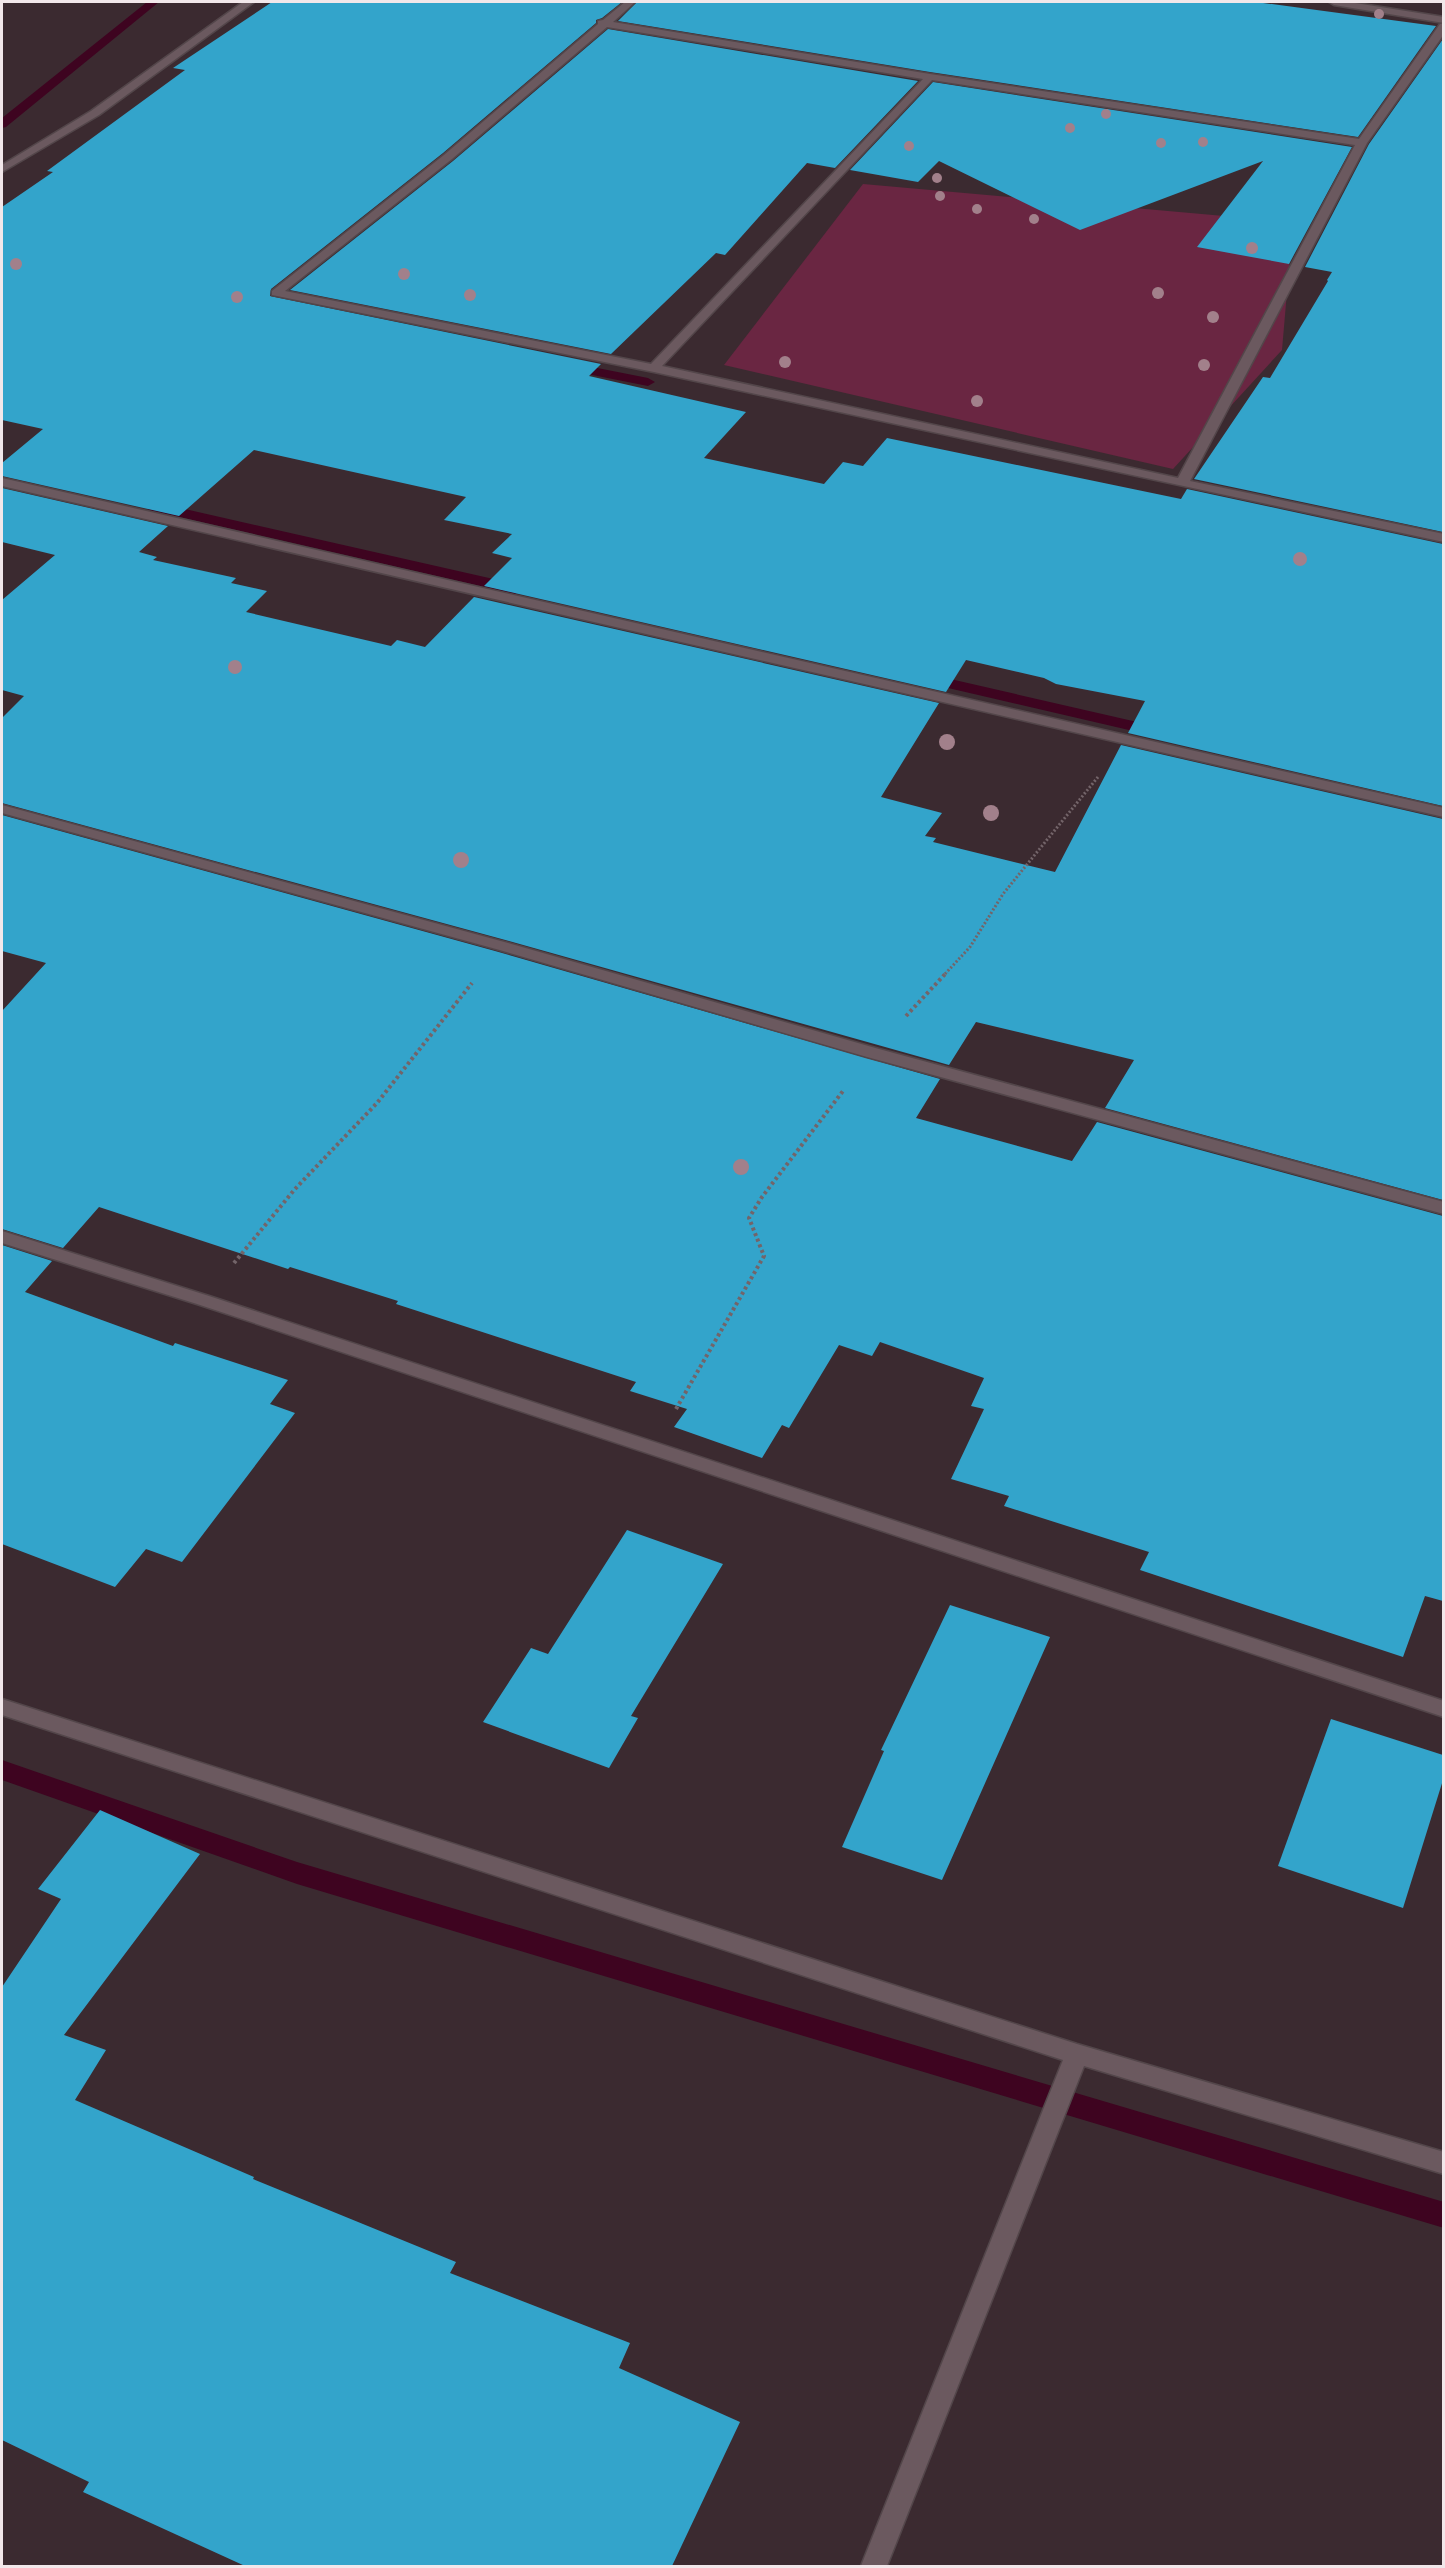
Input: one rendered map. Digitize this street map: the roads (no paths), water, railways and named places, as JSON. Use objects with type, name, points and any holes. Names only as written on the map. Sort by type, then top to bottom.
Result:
[{"type":"street","points":[[2,169],[94,113],[249,2]]},
{"type":"street","points":[[630,2],[602,23],[448,157],[276,293],[654,368],[1443,538]]},
{"type":"street","points":[[1334,2],[1443,20]]},
{"type":"street","points":[[602,23],[930,77],[1362,143]]},
{"type":"street","points":[[1182,483],[1362,143],[1443,26]]},
{"type":"street","points":[[654,368],[930,77]]},
{"type":"street","points":[[2,482],[1443,813]]},
{"type":"street","points":[[2,809],[502,945],[873,1053],[1443,1208]]},
{"type":"street","points":[[2,1237],[203,1300],[1443,1709]]},
{"type":"street","points":[[2,1707],[1077,2054],[1443,2163]]},
{"type":"street","points":[[874,2566],[1077,2054]]},
{"type":"waterway","points":[[2,124],[153,2]]},
{"type":"waterway","points":[[567,366],[648,382]]},
{"type":"waterway","points":[[154,507],[515,589]]},
{"type":"waterway","points":[[924,678],[1159,732]]},
{"type":"waterway","points":[[2,1770],[297,1873],[1444,2215]]}]
